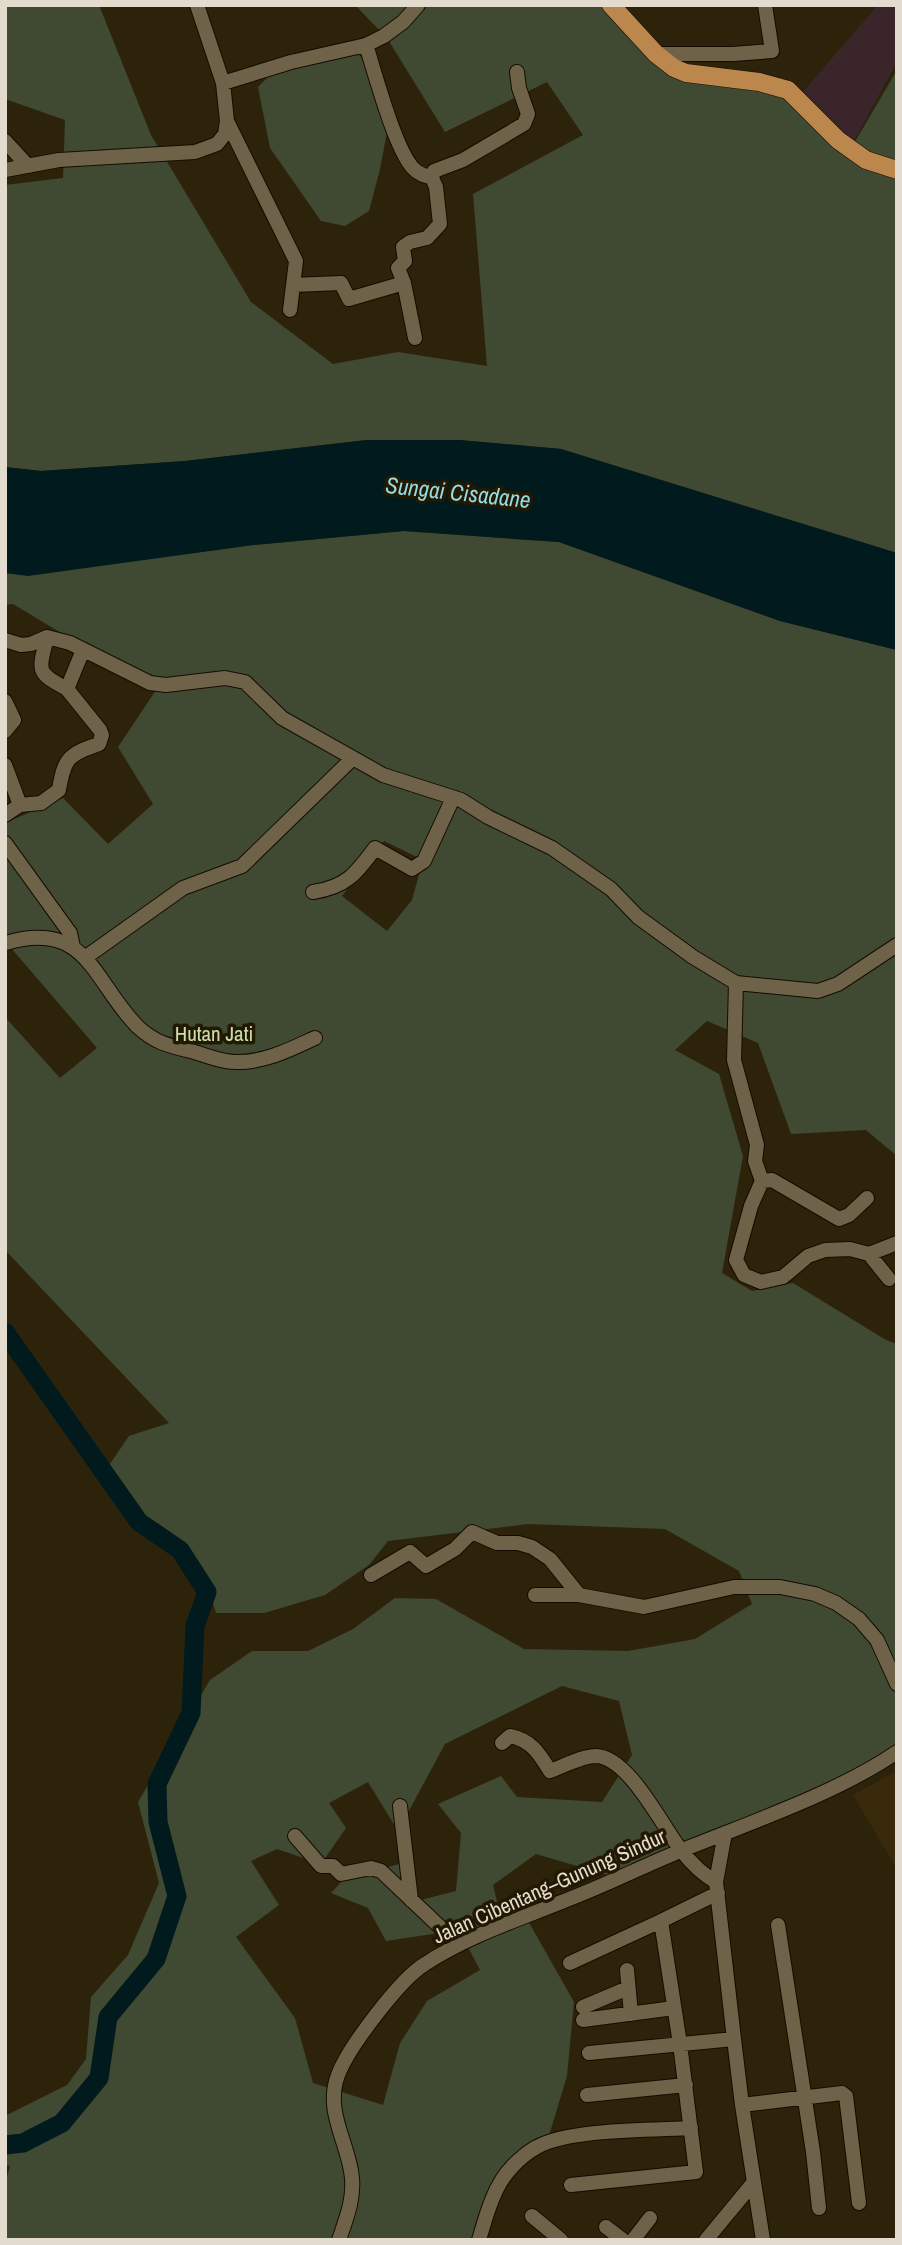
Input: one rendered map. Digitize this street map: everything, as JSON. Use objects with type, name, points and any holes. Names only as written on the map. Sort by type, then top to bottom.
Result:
[{"type":"main road","points":[[611,5],[656,54],[674,68],[686,73],[759,82],[788,90],[838,140],[866,160],[897,170]]},
{"type":"street","points":[[5,170],[59,160],[195,152],[217,144],[225,134],[227,121],[223,83],[197,5]]},
{"type":"street","points":[[223,83],[291,62],[366,44],[394,29],[418,5]]},
{"type":"street","points":[[656,54],[772,51],[765,5]]},
{"type":"street","points":[[366,44],[408,163],[415,172],[432,178]]},
{"type":"street","points":[[415,338],[404,282],[398,268],[405,261],[403,247],[410,242],[428,238],[440,223],[436,187],[432,178],[434,171],[463,160],[524,124],[528,114],[519,89],[517,72]]},
{"type":"street","points":[[227,121],[296,261],[290,310]]},
{"type":"street","points":[[5,141],[28,166]]},
{"type":"street","points":[[293,285],[341,283],[349,299],[404,282]]},
{"type":"street","points":[[5,815],[20,805],[41,803],[59,790],[62,767],[77,751],[99,744],[102,735],[67,689],[45,677],[41,671],[47,637]]},
{"type":"street","points":[[5,640],[21,645],[47,637],[69,643],[150,683],[166,685],[225,678],[245,682],[282,718],[383,775],[453,798],[552,848],[611,889],[638,917],[736,983],[818,991],[838,984],[897,945]]},
{"type":"street","points":[[67,689],[83,650]]},
{"type":"street","points":[[5,701],[14,720],[5,731]]},
{"type":"street","points":[[86,957],[183,888],[243,866],[354,758]]},
{"type":"street","points":[[5,765],[20,805]]},
{"type":"street","points":[[313,892],[331,890],[355,875],[375,848],[412,869],[424,861],[453,798]]},
{"type":"street","points":[[5,843],[70,933],[73,947]]},
{"type":"street","points":[[6,943],[28,937],[42,937],[73,947],[86,957],[138,1026],[159,1043],[237,1063],[277,1056],[315,1038]]},
{"type":"street","points":[[736,983],[734,1060],[757,1145],[755,1161],[762,1181],[751,1206],[736,1260],[744,1275],[761,1282],[783,1277],[808,1256],[825,1250],[850,1249],[869,1254],[897,1243]]},
{"type":"street","points":[[762,1181],[772,1180],[839,1219],[849,1215],[867,1198]]},
{"type":"street","points":[[869,1254],[889,1279]]},
{"type":"street","points":[[371,1575],[410,1552],[426,1566],[455,1549],[472,1532],[497,1543],[518,1543],[532,1548],[550,1559],[579,1595]]},
{"type":"street","points":[[535,1595],[579,1595],[643,1607],[734,1587],[780,1587],[815,1594],[836,1603],[859,1619],[877,1640],[897,1684]]},
{"type":"street","points":[[502,1743],[510,1736],[524,1739],[536,1749],[550,1771],[589,1757],[598,1756],[611,1761],[636,1785],[681,1850],[717,1887]]},
{"type":"street","name":"Jalan Cibentang–Gunung Sindur","points":[[340,2240],[352,2197],[352,2175],[335,2121],[334,2090],[337,2076],[351,2048],[407,1978],[423,1964],[486,1931],[568,1900],[850,1780],[897,1752]]},
{"type":"street","points":[[400,1806],[411,1900]]},
{"type":"street","points":[[725,1833],[717,1887],[742,2105],[763,2240]]},
{"type":"street","points":[[295,1836],[321,1866],[333,1866],[341,1874],[371,1868],[381,1871],[459,1945]]},
{"type":"street","points":[[570,1963],[661,1921],[717,1887]]},
{"type":"street","points":[[571,2185],[696,2172],[686,2085],[661,1921]]},
{"type":"street","points":[[778,1925],[819,2208]]},
{"type":"street","points":[[626,1970],[631,2014]]},
{"type":"street","points":[[628,1988],[583,2014],[631,2014],[674,2008]]},
{"type":"street","points":[[589,2053],[734,2039]]},
{"type":"street","points":[[587,2095],[686,2085]]},
{"type":"street","points":[[742,2105],[804,2096],[842,2093],[846,2096],[859,2203]]},
{"type":"street","points":[[479,2240],[487,2213],[503,2179],[511,2167],[537,2147],[566,2137],[691,2128]]},
{"type":"street","points":[[706,2240],[754,2182]]},
{"type":"street","points":[[532,2216],[561,2240]]},
{"type":"street","points":[[633,2240],[650,2218]]},
{"type":"street","points":[[607,2227],[622,2240]]},
{"type":"shaded area","points":[[878,5],[897,5],[897,62],[853,143],[801,94]]},
{"type":"shaded area","points":[[897,1771],[897,1869],[853,1795]]},
{"type":"green space","points":[[5,5],[99,5],[151,135],[251,302],[333,364],[398,352],[487,366],[473,194],[583,135],[547,82],[445,132],[387,38],[355,5],[606,5],[669,68],[753,77],[788,97],[846,157],[897,70],[897,553],[561,449],[459,440],[367,440],[185,461],[41,471],[5,467],[5,185],[63,178],[65,120],[5,99]]},
{"type":"green space","points":[[292,53],[359,55],[382,76],[389,121],[380,169],[369,211],[345,226],[321,221],[270,148],[258,87]]},
{"type":"green space","name":"Hutan Jati","points":[[404,531],[559,542],[780,621],[897,650],[897,1156],[866,1130],[791,1134],[758,1043],[707,1021],[675,1050],[719,1074],[743,1156],[722,1273],[752,1291],[793,1283],[886,1340],[897,1344],[897,1745],[832,1784],[611,1876],[536,1854],[493,1885],[502,1922],[527,1919],[574,2002],[567,2076],[548,2139],[507,2176],[482,2240],[5,2240],[5,2184],[10,2166],[5,2165],[5,2116],[67,2085],[86,2059],[91,1997],[128,1955],[159,1883],[138,1802],[210,1680],[252,1651],[308,1651],[353,1629],[395,1598],[436,1599],[524,1649],[628,1651],[695,1639],[752,1604],[739,1571],[665,1529],[528,1524],[388,1541],[369,1565],[325,1595],[264,1613],[216,1613],[206,1581],[126,1516],[101,1477],[129,1436],[169,1423],[5,1250],[5,1017],[60,1078],[97,1048],[5,941],[5,823],[63,798],[108,844],[153,804],[118,747],[156,690],[13,604],[5,605],[5,573],[28,575],[253,545]],"holes":[[[384,841],[423,860],[412,900],[387,931],[342,896]],[[562,1686],[619,1701],[632,1755],[602,1802],[517,1797],[501,1776],[438,1804],[461,1833],[456,1891],[413,1902],[403,1863],[344,1879],[331,1893],[368,1908],[386,1941],[459,1930],[480,1970],[427,2001],[400,2043],[383,2105],[313,2083],[295,2018],[236,1937],[279,1905],[251,1861],[277,1849],[321,1864],[346,1828],[329,1803],[368,1782],[398,1831],[445,1744]]]},
{"type":"water","name":"Sungai Cisadane","points":[[367,440],[459,440],[561,449],[897,553],[897,650],[780,621],[559,542],[404,531],[253,545],[28,576],[5,573],[5,467],[41,471],[185,461]]},
{"type":"waterway","points":[[5,1332],[139,1522],[180,1550],[207,1592],[195,1626],[191,1713],[157,1784],[158,1822],[177,1896],[156,1959],[108,2017],[99,2078],[62,2123],[23,2143],[5,2145]]}]
